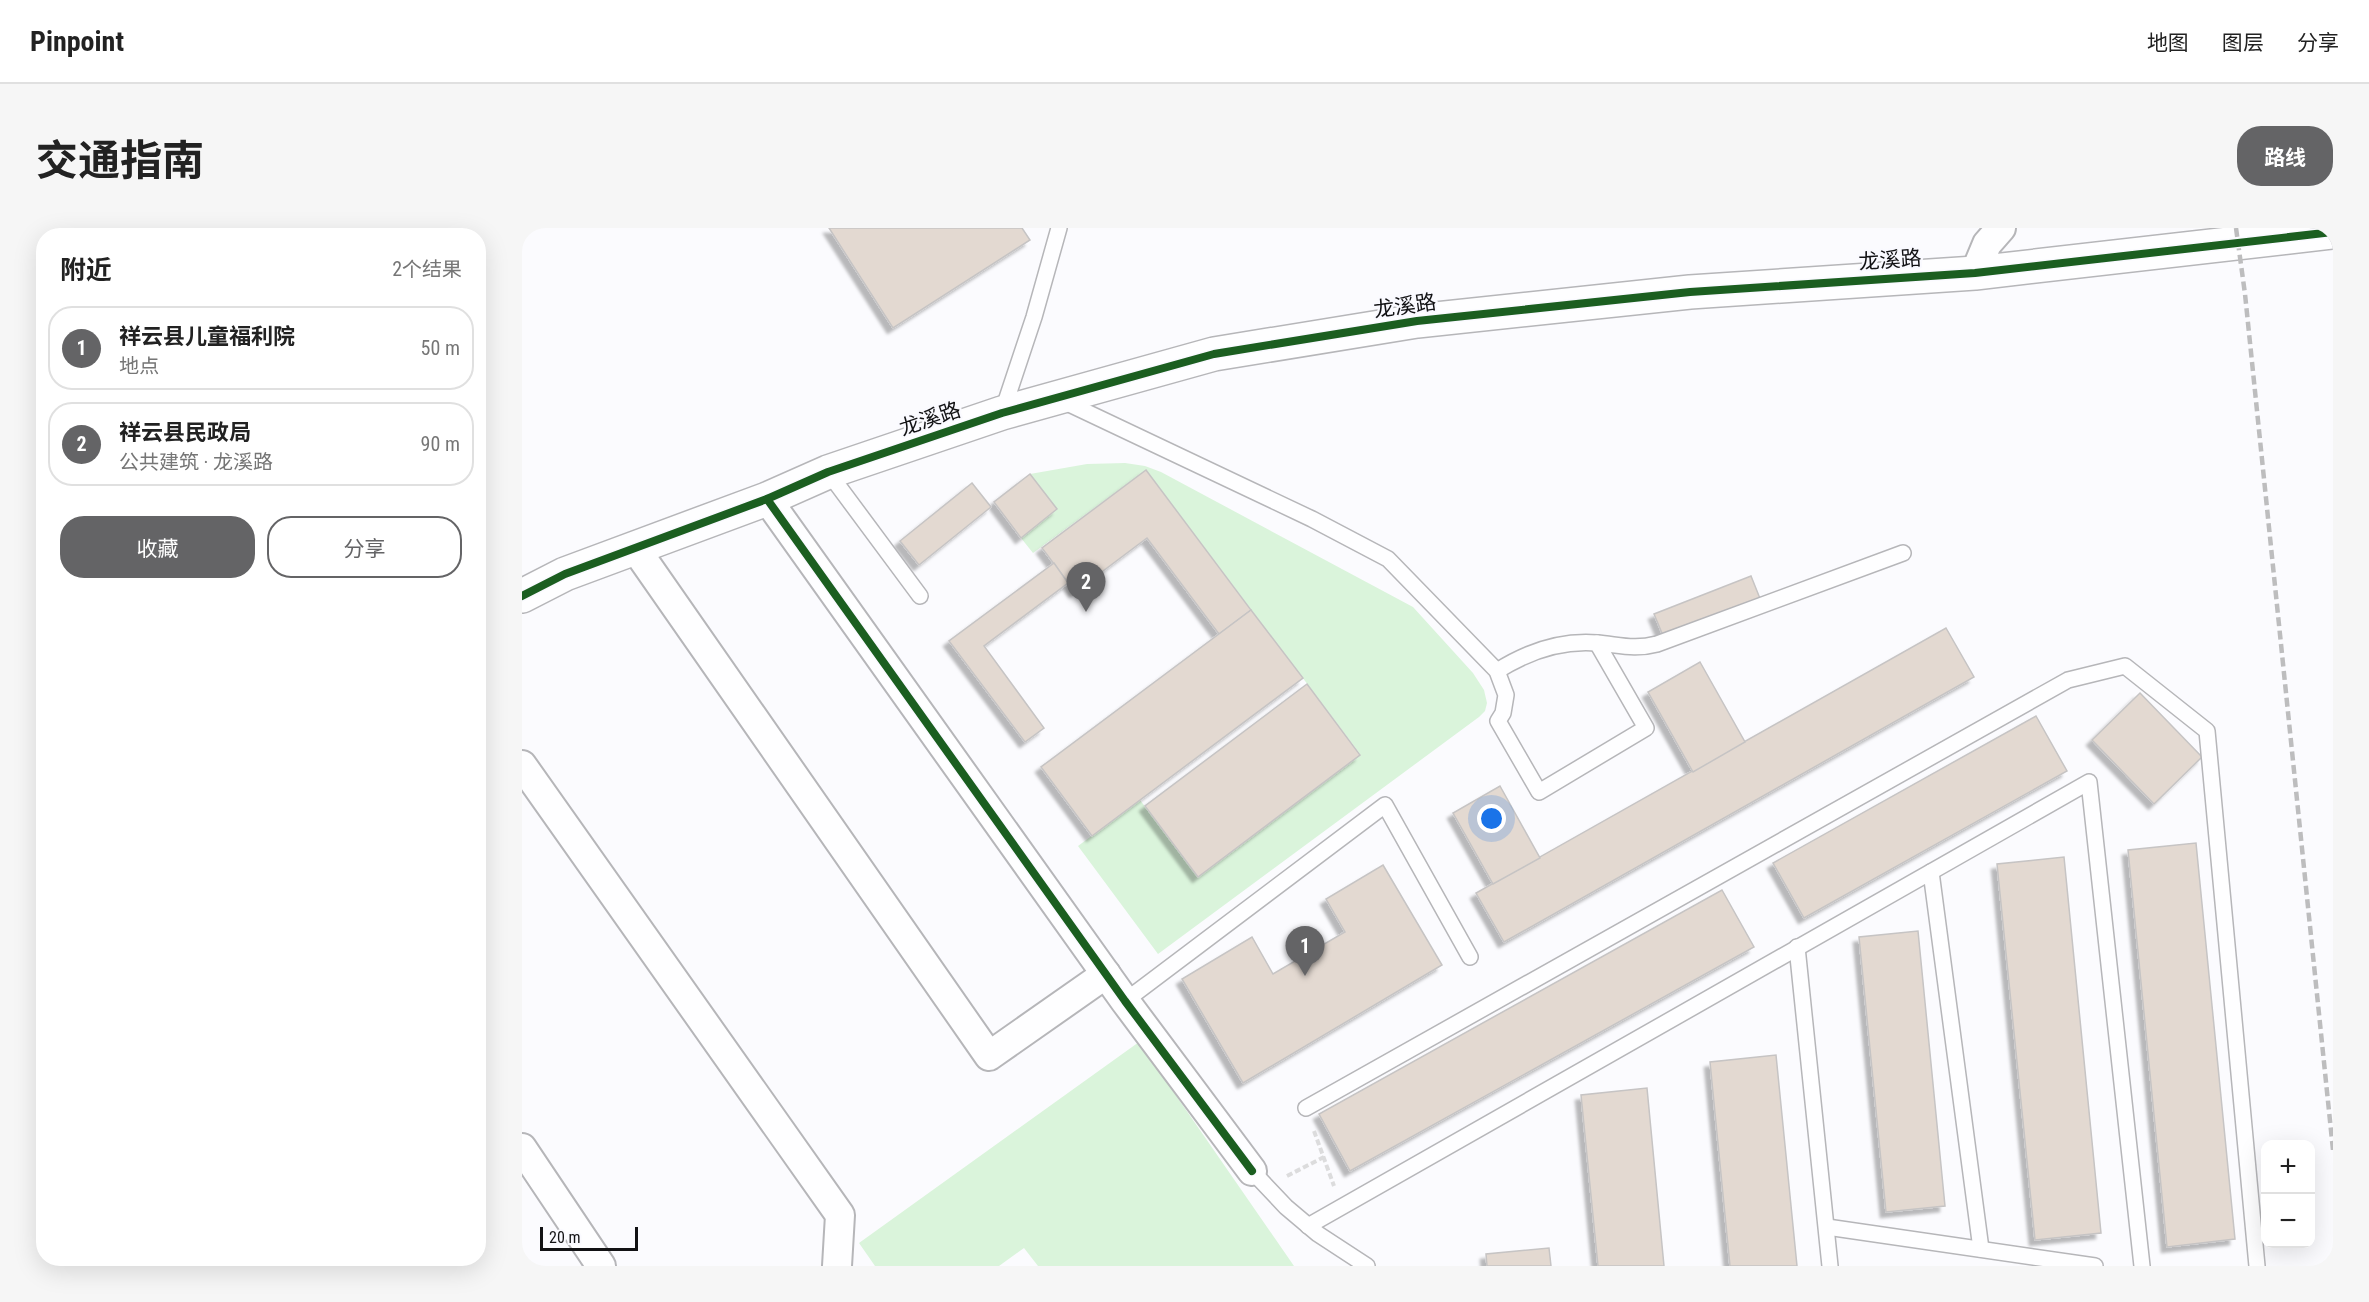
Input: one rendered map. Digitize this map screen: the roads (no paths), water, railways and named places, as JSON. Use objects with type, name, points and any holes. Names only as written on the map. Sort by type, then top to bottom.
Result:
[{"type":"street","points":[[1975,273],[1987,244],[2001,228]]},
{"type":"street","name":"龙溪路","points":[[522,596],[565,574],[767,499],[828,472],[1002,413],[1214,354],[1417,321],[1690,292],[1975,273],[2333,232]]},
{"type":"street","points":[[767,499],[1125,1001],[1259,1179]]},
{"type":"street","points":[[634,548],[989,1056],[1106,974]]},
{"type":"street","points":[[522,765],[840,1215],[837,1266]]},
{"type":"street","points":[[522,1148],[601,1266]]},
{"type":"lane","points":[[1002,413],[1034,317],[1059,228]]},
{"type":"lane","points":[[1057,398],[1312,519],[1388,559],[1497,671],[1506,695],[1503,713],[1498,721],[1539,792],[1646,728],[1597,643]]},
{"type":"lane","points":[[828,472],[920,596]]},
{"type":"lane","points":[[1497,671],[1517,658],[1537,650],[1557,646],[1597,643],[1629,648],[1657,644],[1903,553]]},
{"type":"lane","points":[[1306,1108],[2068,680],[2125,666],[2207,730],[2258,1266]]},
{"type":"lane","points":[[1308,1226],[2089,783],[2142,1266]]},
{"type":"lane","points":[[1125,1001],[1384,805],[1470,957]]},
{"type":"lane","points":[[1930,872],[1981,1249]]},
{"type":"lane","points":[[1797,947],[1830,1266]]},
{"type":"lane","points":[[1259,1179],[1308,1226],[1367,1266]]},
{"type":"lane","points":[[1827,1227],[2095,1266]]},
{"type":"railway","points":[[2236,228],[2245,294],[2333,1150]]},
{"type":"place","name":"祥云县民政局","points":[[1086,612]]},
{"type":"place","name":"祥云县儿童福利院","points":[[1305,976]]}]
